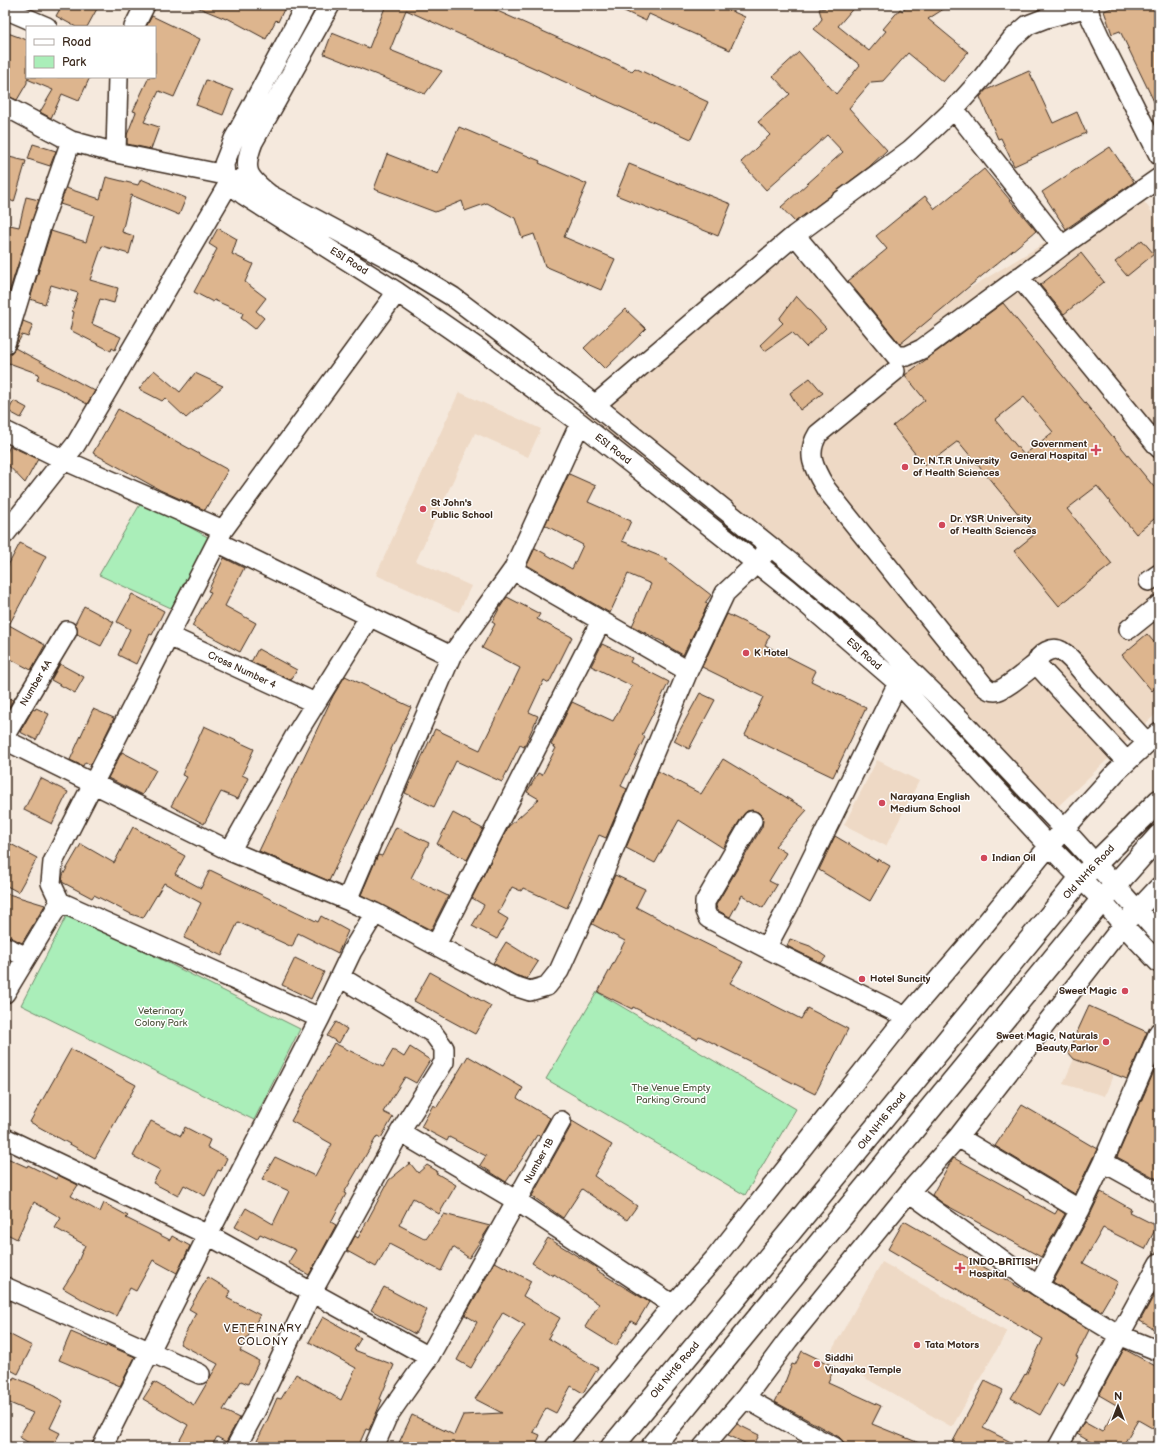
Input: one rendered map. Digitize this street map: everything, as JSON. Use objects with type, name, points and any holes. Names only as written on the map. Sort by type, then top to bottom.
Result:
[{"type":"main road","name":"Old NH16 Road","points":[[612,1447],[1088,871],[1159,801]]},
{"type":"main road","points":[[652,1447],[1109,892],[1159,836]]},
{"type":"street","points":[[134,26],[145,5]]},
{"type":"street","points":[[5,534],[76,444],[227,179],[224,164],[234,139],[306,5]]},
{"type":"street","points":[[5,106],[71,141],[227,179],[250,176],[247,165],[249,152],[253,142],[330,5]]},
{"type":"street","points":[[595,405],[795,235],[910,150],[934,130],[982,78],[1012,39],[1028,25],[1046,18],[1088,6],[1090,16],[1101,40],[1159,156]]},
{"type":"street","points":[[5,9],[45,26]]},
{"type":"street","points":[[116,153],[118,78]]},
{"type":"street","points":[[954,109],[1062,246]]},
{"type":"street","points":[[5,344],[41,226],[71,141]]},
{"type":"street","name":"ESI Road","points":[[250,176],[270,195],[397,263],[453,298],[570,384],[770,546],[867,627],[963,722],[1064,829],[1088,871]]},
{"type":"street","points":[[795,235],[896,356],[907,356],[922,349],[1019,277],[1159,178]]},
{"type":"street","name":"ESI Road","points":[[227,179],[244,195],[397,292],[485,353],[580,423],[757,563],[898,683],[1049,846],[1088,871]]},
{"type":"street","points":[[1019,277],[1159,448]]},
{"type":"street","points":[[320,1018],[60,902],[51,884],[53,862],[220,536],[397,292]]},
{"type":"street","points":[[556,1447],[673,1305],[716,1257],[906,1017],[968,945],[1049,846],[1127,762],[1153,738],[1066,654],[1059,650],[1052,650],[1044,653],[1038,659],[1037,663],[1003,688],[996,691],[989,690],[984,686],[826,489],[812,462],[811,452],[813,442],[818,434],[895,371]]},
{"type":"street","points":[[347,900],[451,656],[513,570],[580,423]]},
{"type":"street","points":[[5,431],[220,536],[370,616],[451,656]]},
{"type":"street","points":[[5,740],[230,851],[375,913],[511,985],[530,991],[547,986],[559,971],[604,872],[688,671],[725,593],[757,563],[770,546]]},
{"type":"street","points":[[513,570],[688,671]]},
{"type":"street","points":[[1129,629],[1159,605]]},
{"type":"street","points":[[230,851],[295,736],[370,616]]},
{"type":"street","points":[[436,945],[601,621]]},
{"type":"street","name":"Number 4A","points":[[5,735],[67,631]]},
{"type":"street","name":"Cross Number 4","points":[[169,636],[315,703]]},
{"type":"street","points":[[1037,663],[1039,667],[1127,762]]},
{"type":"street","points":[[766,948],[789,905],[898,683]]},
{"type":"street","points":[[752,821],[705,902],[705,911],[708,918],[906,1017]]},
{"type":"street","points":[[1088,871],[1109,892],[1137,910],[1159,934]]},
{"type":"street","points":[[703,1447],[745,1398],[788,1340],[909,1192],[958,1137],[1122,925],[1159,887]]},
{"type":"street","points":[[1109,892],[1122,925],[1159,963]]},
{"type":"street","points":[[5,993],[60,902]]},
{"type":"street","points":[[102,1447],[208,1235],[320,1018],[352,951],[375,913]]},
{"type":"street","points":[[5,947],[27,956]]},
{"type":"street","points":[[236,1447],[256,1410],[312,1292],[400,1132],[444,1062],[444,1048],[434,1033],[340,977]]},
{"type":"street","points":[[1038,1286],[1080,1210],[1103,1162],[1159,1032]]},
{"type":"street","name":"Number 1B","points":[[374,1447],[387,1416],[429,1357],[561,1122]]},
{"type":"street","points":[[400,1132],[517,1201],[673,1305]]},
{"type":"street","points":[[958,1137],[1080,1210]]},
{"type":"street","points":[[5,1138],[208,1235],[429,1357]]},
{"type":"street","points":[[1103,1162],[1159,1193]]},
{"type":"street","points":[[909,1192],[1038,1286],[1119,1335],[1159,1351]]},
{"type":"street","points":[[1064,1445],[1119,1335],[1159,1262]]},
{"type":"street","points":[[5,1287],[200,1374]]},
{"type":"street","points":[[745,1398],[822,1444]]},
{"type":"shaded area","name":"Dr. N.T.R University of Health Sciences","points":[[1134,189],[1159,221],[1159,711],[1053,811],[864,637],[721,519],[583,414],[612,389],[793,253],[852,308],[937,308]]},
{"type":"shaded area","name":"St John's Public School","points":[[459,392],[541,429],[528,457],[475,433],[416,561],[471,586],[459,612],[376,575]]},
{"type":"shaded area","name":"Narayana English Medium School","points":[[877,760],[919,781],[886,846],[844,825]]},
{"type":"shaded area","points":[[1074,1059],[1113,1075],[1105,1096],[1063,1084]]},
{"type":"shaded area","name":"Tata Motors","points":[[882,1262],[1007,1332],[952,1427],[828,1357]]},
{"type":"green space","points":[[142,501],[213,540],[171,608],[99,575]]},
{"type":"green space","name":"Veterinary Colony Park","points":[[68,913],[300,1029],[254,1120],[21,1005]]},
{"type":"green space","name":"The Venue Empty Parking Ground","points":[[597,992],[796,1109],[745,1195],[546,1079]]},
{"type":"building","points":[[62,5],[99,5],[88,26],[74,26],[56,16]]},
{"type":"building","points":[[192,5],[286,5],[278,22],[276,20],[266,39],[227,18],[226,19]]},
{"type":"building","points":[[386,5],[484,5],[632,71],[635,68],[708,102],[691,139],[406,10],[390,50],[442,71],[425,94],[324,54],[332,33],[369,48]]},
{"type":"building","points":[[611,5],[718,5],[745,17],[730,50],[649,14],[646,21]]},
{"type":"building","points":[[824,5],[856,5],[838,26],[869,51],[886,31],[883,29],[900,9],[903,11],[908,5],[950,5],[928,19],[968,52],[943,82],[908,53],[883,81],[871,82],[849,108],[887,150],[869,167],[795,222],[781,207],[843,152],[827,135],[766,190],[741,162],[770,135],[758,122],[790,94],[773,76],[799,52],[836,94],[860,65],[814,29],[822,19],[819,9],[825,8]]},
{"type":"building","points":[[1119,5],[1156,5],[1159,12],[1159,112],[1120,31],[1112,34],[1104,11]]},
{"type":"building","points":[[152,16],[200,39],[174,97],[159,91],[144,122],[159,127],[151,149],[127,144],[127,135],[136,112],[133,111],[149,78],[156,78],[156,26],[147,26]]},
{"type":"building","points":[[5,32],[26,40],[26,78],[90,78],[79,101],[62,94],[51,118],[40,112],[53,90],[27,79],[27,83],[17,100],[5,95]]},
{"type":"building","points":[[1029,71],[1053,123],[1077,112],[1086,133],[1014,166],[1001,138],[998,139],[980,97],[986,90]]},
{"type":"building","points":[[206,80],[233,90],[223,115],[196,105]]},
{"type":"building","points":[[459,127],[540,161],[539,163],[587,184],[564,237],[615,259],[601,290],[545,266],[534,234],[522,238],[515,218],[487,203],[465,211],[462,201],[435,212],[374,189],[387,154],[438,174]]},
{"type":"building","points":[[33,144],[56,151],[50,166],[28,159]]},
{"type":"building","points":[[1110,147],[1134,182],[1066,229],[1042,192]]},
{"type":"building","points":[[5,156],[26,161],[14,202],[5,198]]},
{"type":"building","points":[[629,164],[731,204],[718,236],[616,195]]},
{"type":"building","points":[[984,169],[1036,231],[900,344],[848,281],[887,249],[876,236],[925,196],[935,209]]},
{"type":"building","points":[[106,177],[138,185],[141,179],[186,198],[179,215],[131,195],[122,232],[134,236],[129,254],[102,246],[90,280],[118,288],[114,303],[100,299],[92,324],[121,337],[115,350],[112,348],[111,351],[70,330],[74,312],[72,311],[78,293],[51,285],[45,304],[30,299],[51,231],[86,242],[94,215],[60,204],[66,188],[100,199]]},
{"type":"building","points":[[26,197],[39,200],[9,292],[5,291],[5,224],[19,227]]},
{"type":"building","points":[[218,228],[237,239],[232,254],[253,264],[245,282],[266,298],[256,311],[264,318],[255,329],[241,318],[243,313],[214,300],[213,302],[194,292],[217,249],[209,244]]},
{"type":"building","points":[[1142,240],[1154,254],[1127,276],[1115,262]]},
{"type":"building","points":[[1081,253],[1104,282],[1064,314],[1040,285]]},
{"type":"building","points":[[796,296],[826,328],[806,347],[792,332],[765,351],[760,345],[783,323],[779,319]]},
{"type":"building","name":"Government General Hospital","points":[[1003,303],[1159,493],[1159,515],[1136,534],[1097,486],[1067,509],[1112,564],[1059,606],[1014,551],[1035,534],[958,441],[925,466],[893,426],[925,400],[905,375]],"holes":[[[1024,397],[1053,432],[1024,455],[995,420]]]},
{"type":"building","points":[[625,309],[646,329],[605,369],[584,348]]},
{"type":"building","points":[[23,321],[33,325],[28,337],[22,335],[15,348]]},
{"type":"building","points":[[15,348],[95,391],[87,404],[58,388],[37,380],[39,374],[9,363],[5,371],[5,355],[12,352]]},
{"type":"building","points":[[154,370],[180,392],[195,373],[223,386],[186,418],[165,398],[162,401],[139,389]]},
{"type":"building","points":[[810,378],[823,393],[800,410],[790,393]]},
{"type":"building","points":[[14,401],[27,408],[21,418],[8,411]]},
{"type":"building","points":[[118,409],[228,470],[205,510],[160,490],[93,453]]},
{"type":"building","points":[[10,446],[38,459],[25,483],[5,462],[5,456]]},
{"type":"building","points":[[569,474],[596,486],[588,502],[631,521],[622,541],[667,559],[667,561],[711,595],[705,603],[708,604],[683,655],[664,644],[665,643],[632,626],[651,584],[628,574],[610,613],[527,565],[535,548],[572,569],[583,545],[545,525]]},
{"type":"building","points":[[20,543],[46,556],[9,625],[45,645],[31,670],[5,656],[5,571]]},
{"type":"building","points":[[224,558],[244,568],[225,606],[256,623],[240,652],[192,626],[211,592],[208,591]]},
{"type":"building","points":[[132,594],[164,611],[152,635],[150,634],[136,664],[118,655],[130,629],[117,622]]},
{"type":"building","points":[[507,597],[540,614],[537,619],[572,637],[549,683],[544,680],[529,712],[538,716],[524,747],[520,745],[502,782],[456,761],[434,807],[405,793],[435,729],[480,750],[520,668],[482,648],[495,624],[492,622]]},
{"type":"building","points":[[84,606],[114,622],[101,646],[77,634],[77,626],[75,624]]},
{"type":"building","points":[[727,614],[770,635],[765,645],[816,671],[811,681],[866,708],[833,777],[745,735],[763,697],[702,667]]},
{"type":"building","points":[[1147,634],[1159,648],[1159,685],[1152,691],[1122,655]]},
{"type":"building","points":[[602,644],[632,658],[630,662],[669,682],[642,735],[645,737],[621,786],[627,789],[606,838],[599,835],[567,908],[523,888],[521,891],[512,887],[498,913],[508,919],[497,939],[472,926],[484,905],[472,898],[508,827],[539,799],[527,792],[538,773],[542,775],[556,748],[551,745],[572,702],[613,721],[632,686],[591,666]]},
{"type":"building","points":[[258,649],[297,670],[291,680],[251,662]]},
{"type":"building","points":[[60,664],[84,677],[75,693],[51,680]]},
{"type":"building","points":[[345,676],[411,707],[329,881],[259,851],[333,696]]},
{"type":"building","points":[[700,693],[715,700],[689,749],[674,741]]},
{"type":"building","points":[[5,696],[13,700],[5,714]]},
{"type":"building","points":[[36,708],[49,714],[36,740],[20,732],[33,709],[35,710]]},
{"type":"building","points":[[93,709],[114,718],[91,765],[85,762],[83,766],[70,760]]},
{"type":"building","points":[[204,726],[254,749],[242,775],[248,778],[238,799],[221,792],[204,824],[171,806],[187,777],[182,775]]},
{"type":"building","points":[[122,752],[156,770],[142,795],[108,778]]},
{"type":"building","points":[[723,759],[807,810],[775,846],[786,853],[769,881],[777,885],[763,908],[742,895],[730,917],[717,910],[716,905],[762,827],[762,816],[758,812],[752,810],[747,811],[743,815],[723,848],[679,820],[655,863],[626,848],[658,771],[701,794]]},
{"type":"building","points":[[40,778],[68,792],[52,824],[24,810]]},
{"type":"building","points":[[453,813],[483,829],[467,860],[437,844]]},
{"type":"building","points":[[133,827],[185,856],[175,874],[201,888],[210,870],[318,922],[321,916],[348,931],[338,953],[298,933],[292,947],[238,922],[222,956],[184,938],[201,903],[164,883],[143,918],[131,914],[94,895],[92,898],[62,882],[63,875],[81,844],[114,863]]},
{"type":"building","points":[[396,827],[429,843],[411,878],[448,896],[431,930],[361,895],[378,855],[382,856]]},
{"type":"building","points":[[835,836],[877,861],[878,859],[890,866],[870,901],[819,870]]},
{"type":"building","points":[[5,841],[37,858],[18,892],[5,885]]},
{"type":"building","points":[[615,875],[645,889],[636,907],[674,928],[743,962],[730,983],[801,1019],[807,1008],[848,1029],[815,1094],[699,1036],[697,1039],[633,1007],[632,1009],[598,992],[625,941],[592,924]]},
{"type":"building","points":[[5,893],[45,905],[22,943],[5,934]]},
{"type":"building","points":[[790,939],[810,946],[826,957],[821,963],[787,946]]},
{"type":"building","points":[[506,942],[538,962],[527,979],[515,975],[493,963]]},
{"type":"building","points":[[295,958],[324,972],[311,999],[282,985]]},
{"type":"building","points":[[430,972],[491,1006],[475,1034],[414,1001]]},
{"type":"building","name":"Sweet Magic, Naturals Beauty Parlor","points":[[1089,1006],[1147,1032],[1127,1079],[1074,1059],[1068,1052]]},
{"type":"building","points":[[336,1022],[347,1029],[339,1043],[327,1036]]},
{"type":"building","points":[[334,1043],[383,1067],[393,1050],[404,1057],[410,1047],[430,1060],[416,1083],[405,1077],[383,1112],[393,1117],[381,1138],[377,1136],[344,1193],[346,1194],[331,1222],[336,1225],[309,1275],[288,1263],[296,1250],[260,1234],[257,1239],[235,1227],[246,1208],[273,1224],[289,1191],[262,1179],[275,1157],[315,1176],[332,1144],[291,1121]]},
{"type":"building","points":[[71,1049],[136,1085],[95,1158],[30,1122]]},
{"type":"building","points":[[468,1056],[523,1088],[517,1098],[550,1118],[540,1136],[537,1135],[506,1182],[480,1165],[486,1156],[449,1137],[447,1141],[421,1127],[433,1105],[437,1107]]},
{"type":"building","points":[[1159,1060],[1159,1180],[1117,1157]]},
{"type":"building","points":[[1022,1105],[1097,1149],[1075,1194],[995,1146]]},
{"type":"building","points":[[151,1121],[181,1136],[185,1127],[210,1140],[207,1147],[227,1158],[221,1171],[218,1170],[205,1196],[184,1185],[178,1196],[153,1183],[160,1170],[133,1156]]},
{"type":"building","points":[[572,1121],[612,1145],[594,1176],[637,1206],[627,1220],[582,1189],[563,1218],[532,1196],[571,1126]]},
{"type":"building","points":[[5,1157],[27,1167],[28,1165],[56,1179],[58,1175],[78,1185],[71,1196],[100,1212],[104,1203],[128,1216],[126,1218],[170,1240],[172,1236],[190,1246],[177,1273],[153,1260],[136,1291],[130,1288],[116,1316],[85,1301],[63,1288],[74,1271],[85,1245],[55,1228],[61,1218],[34,1202],[17,1239],[5,1233]]},
{"type":"building","points":[[954,1158],[1055,1214],[1058,1209],[1065,1214],[1041,1257],[944,1204],[932,1195]]},
{"type":"building","points":[[410,1163],[418,1173],[427,1165],[437,1171],[436,1173],[456,1185],[439,1214],[413,1198],[399,1225],[426,1239],[444,1214],[490,1226],[469,1258],[453,1247],[441,1271],[389,1244],[376,1267],[347,1251],[355,1236],[358,1238],[389,1180]]},
{"type":"building","points":[[1101,1192],[1131,1209],[1129,1212],[1157,1226],[1145,1249],[1103,1228],[1083,1263],[1118,1282],[1101,1311],[1053,1282]]},
{"type":"building","points":[[904,1221],[1029,1293],[1089,1330],[1076,1356],[1078,1357],[1064,1386],[1058,1383],[1040,1415],[1011,1398],[1025,1374],[1026,1375],[1043,1339],[888,1249]]},
{"type":"building","points":[[548,1238],[597,1268],[596,1270],[649,1302],[636,1324],[631,1321],[616,1346],[585,1327],[599,1304],[554,1274],[553,1276],[532,1263]]},
{"type":"building","points":[[495,1262],[531,1281],[523,1296],[560,1318],[548,1338],[598,1368],[583,1393],[571,1386],[556,1413],[546,1408],[533,1432],[540,1435],[535,1447],[397,1447],[412,1415],[454,1435],[463,1415],[502,1413],[475,1399],[525,1325],[503,1312],[471,1368],[457,1360],[477,1322],[465,1315]]},
{"type":"building","points":[[208,1277],[231,1291],[227,1298],[260,1315],[240,1351],[259,1361],[248,1384],[241,1381],[223,1410],[239,1418],[226,1442],[217,1437],[211,1447],[176,1447],[188,1425],[143,1399],[154,1382],[194,1405],[218,1364],[180,1344],[196,1313],[189,1309]]},
{"type":"building","points":[[1159,1286],[1159,1332],[1140,1321]]},
{"type":"building","points":[[384,1287],[427,1310],[415,1334],[371,1310]]},
{"type":"building","points":[[323,1317],[361,1338],[354,1350],[394,1365],[380,1399],[382,1400],[369,1430],[366,1429],[358,1447],[254,1447],[277,1398],[281,1399],[296,1374],[341,1400],[356,1368],[309,1342]]},
{"type":"building","points":[[5,1332],[32,1346],[18,1374],[5,1367]]},
{"type":"building","points":[[71,1332],[106,1347],[107,1345],[135,1357],[120,1386],[59,1360]]},
{"type":"building","points":[[1124,1349],[1159,1368],[1159,1432],[1138,1420],[1122,1447],[1099,1447],[1077,1434],[1084,1422],[1102,1432],[1118,1406],[1099,1395]]},
{"type":"building","points":[[802,1351],[835,1367],[828,1382],[881,1406],[872,1424],[929,1447],[845,1447],[843,1441],[839,1437],[775,1402],[779,1394],[780,1395],[792,1364],[795,1365]]},
{"type":"building","points":[[14,1377],[63,1401],[50,1428],[60,1433],[52,1447],[36,1447],[19,1437],[33,1413],[5,1401],[5,1397]]},
{"type":"building","points":[[985,1381],[1003,1390],[983,1428],[1021,1447],[950,1447]]},
{"type":"building","points":[[737,1424],[759,1435],[753,1447],[728,1435]]},
{"type":"place","name":"Government General Hospital","points":[[1096,450]]},
{"type":"place","name":"Dr. N.T.R University of Health Sciences","points":[[905,467]]},
{"type":"place","name":"St John's Public School","points":[[423,509]]},
{"type":"place","name":"Dr. YSR University of Health Sciences","points":[[942,525]]},
{"type":"place","name":"K Hotel","points":[[746,653]]},
{"type":"place","name":"Narayana English Medium School","points":[[882,803]]},
{"type":"place","name":"Indian Oil","points":[[984,858]]},
{"type":"place","name":"Hotel Suncity","points":[[862,979]]},
{"type":"place","name":"Sweet Magic","points":[[1125,991]]},
{"type":"place","name":"Sweet Magic, Naturals Beauty Parlor","points":[[1106,1042]]},
{"type":"place","name":"INDO-BRITISH Hospital","points":[[960,1268]]},
{"type":"place","name":"Tata Motors","points":[[917,1345]]},
{"type":"place","name":"Siddhi Vinayaka Temple","points":[[817,1364]]},
{"type":"district","name":"VETERINARY COLONY","points":[[263,1334]]}]
